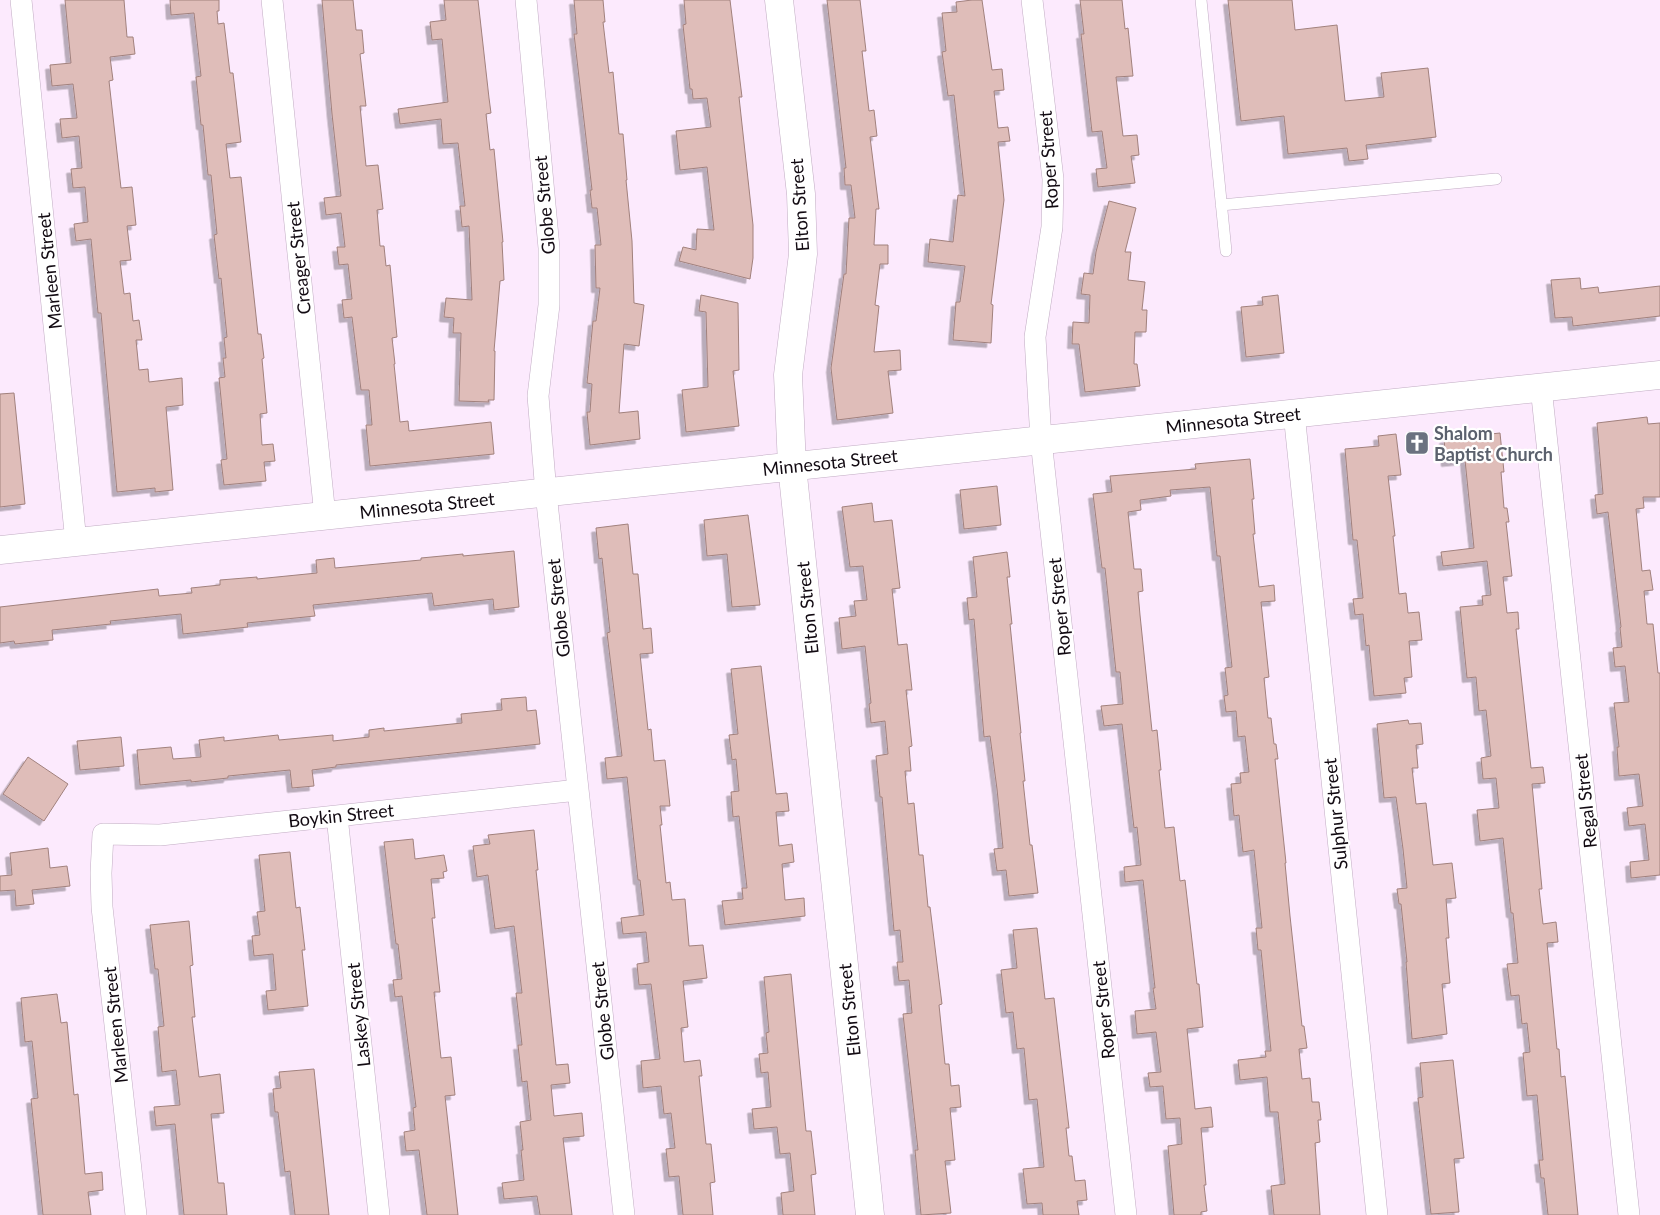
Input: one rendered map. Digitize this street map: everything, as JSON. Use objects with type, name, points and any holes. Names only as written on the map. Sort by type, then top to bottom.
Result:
[{"type":"street","name":"Marleen Street","points":[[21,0],[76,542]]},
{"type":"street","name":"Creager Street","points":[[272,0],[325,516]]},
{"type":"street","name":"Globe Street","points":[[526,0],[549,248],[549,305],[538,396],[546,493],[624,1215]]},
{"type":"street","name":"Elton Street","points":[[779,0],[801,194],[803,254],[788,375],[792,466],[870,1215]]},
{"type":"street","name":"Roper Street","points":[[1032,0],[1053,179],[1052,227],[1035,337],[1041,440],[1126,1215]]},
{"type":"street","name":"Minnesota Street","points":[[0,550],[1660,375]]},
{"type":"street","name":"Regal Street","points":[[1541,387],[1629,1215]]},
{"type":"street","name":"Sulphur Street","points":[[1294,413],[1377,1215]]},
{"type":"street","name":"Boykin Street","points":[[103,834],[160,835],[578,790]]},
{"type":"street","name":"Laskey Street","points":[[336,816],[379,1215]]},
{"type":"street","name":"Marleen Street","points":[[103,834],[102,907],[136,1215]]},
{"type":"lane","points":[[1201,0],[1226,251]]},
{"type":"lane","points":[[1222,205],[1496,179]]},
{"type":"building","points":[[65,0],[124,0],[127,37],[133,37],[135,54],[110,57],[113,80],[109,81],[121,188],[132,187],[136,225],[127,226],[131,260],[120,261],[124,294],[130,293],[133,321],[139,320],[142,340],[136,340],[139,370],[148,369],[149,382],[182,378],[183,405],[166,407],[173,490],[155,492],[155,488],[117,492],[101,313],[98,313],[91,239],[76,241],[74,224],[88,222],[85,187],[73,188],[71,169],[82,168],[79,136],[62,138],[60,119],[77,118],[73,84],[52,86],[50,65],[71,63]]},
{"type":"building","points":[[170,0],[219,0],[219,11],[217,11],[218,24],[224,23],[230,73],[233,73],[241,142],[226,144],[230,178],[241,177],[258,334],[261,334],[264,358],[262,359],[267,413],[260,414],[262,445],[273,444],[275,461],[264,462],[266,481],[224,485],[221,460],[227,459],[219,378],[225,377],[223,358],[226,358],[224,338],[227,337],[221,278],[219,279],[214,235],[217,234],[211,175],[208,175],[196,77],[201,76],[194,13],[171,15]]},
{"type":"building","points":[[322,0],[353,0],[356,30],[362,30],[364,53],[360,54],[366,106],[360,106],[366,166],[378,165],[383,209],[377,210],[380,246],[384,246],[386,266],[390,265],[397,337],[392,338],[400,422],[408,421],[409,431],[491,422],[494,454],[370,466],[366,425],[372,425],[369,390],[361,390],[352,317],[344,318],[342,300],[352,299],[348,264],[339,265],[337,247],[345,247],[341,213],[326,215],[324,198],[341,196]]},
{"type":"building","points":[[444,0],[478,0],[491,113],[486,114],[490,150],[494,149],[503,242],[504,280],[500,281],[494,351],[494,400],[488,400],[489,402],[459,401],[461,333],[453,333],[454,318],[444,317],[446,298],[472,300],[469,226],[462,227],[460,206],[465,206],[458,143],[443,144],[441,119],[400,124],[398,109],[448,102],[442,39],[432,40],[430,22],[446,20]]},
{"type":"building","points":[[574,0],[603,0],[605,22],[603,22],[609,73],[613,72],[619,134],[623,134],[632,241],[634,303],[644,305],[639,346],[624,344],[619,413],[638,411],[640,439],[590,445],[587,412],[590,412],[592,384],[587,383],[593,321],[596,321],[600,288],[596,288],[595,245],[601,245],[597,208],[592,208],[590,190],[592,190],[574,34],[577,34]]},
{"type":"building","points":[[684,0],[730,0],[742,97],[739,97],[753,225],[753,258],[750,279],[679,261],[683,247],[696,250],[697,229],[714,230],[707,167],[680,170],[676,131],[711,127],[707,98],[693,99],[692,89],[690,89],[683,25],[686,24]]},
{"type":"building","points":[[827,0],[860,0],[866,51],[862,51],[869,111],[874,110],[877,136],[870,137],[879,209],[876,209],[874,245],[888,245],[888,264],[880,264],[875,305],[879,306],[874,352],[900,350],[901,370],[888,371],[893,413],[837,420],[831,368],[844,274],[846,274],[849,218],[855,218],[851,185],[845,185],[844,168],[846,168]]},
{"type":"building","points":[[982,0],[992,70],[1002,69],[1004,90],[994,91],[998,128],[1008,127],[1010,141],[998,142],[1004,200],[991,304],[993,305],[991,343],[953,340],[956,302],[960,302],[965,266],[928,262],[930,239],[953,242],[958,195],[965,196],[954,95],[948,96],[942,52],[946,51],[942,13],[957,12],[956,2]]},
{"type":"building","points":[[1080,0],[1122,0],[1125,29],[1128,28],[1133,76],[1116,77],[1123,136],[1137,135],[1139,155],[1131,156],[1135,183],[1098,187],[1096,169],[1107,168],[1102,131],[1092,132],[1081,34],[1084,34]]},
{"type":"building","points":[[1228,0],[1292,0],[1295,30],[1337,25],[1345,101],[1384,97],[1381,73],[1428,68],[1436,137],[1366,145],[1368,159],[1349,161],[1347,148],[1288,154],[1284,116],[1241,121]]},
{"type":"building","points":[[1109,201],[1136,208],[1125,252],[1131,252],[1128,280],[1145,282],[1142,310],[1147,310],[1146,332],[1135,332],[1134,364],[1137,364],[1140,386],[1085,392],[1079,344],[1072,344],[1073,322],[1089,323],[1090,295],[1081,294],[1084,273],[1093,274],[1096,252]]},
{"type":"building","points":[[1580,278],[1581,289],[1598,287],[1599,293],[1660,286],[1660,316],[1573,326],[1572,317],[1555,318],[1551,280]]},
{"type":"building","points":[[701,295],[738,303],[739,370],[733,371],[739,426],[686,432],[682,390],[708,387],[706,312],[699,311]]},
{"type":"building","points":[[1278,295],[1284,353],[1246,357],[1241,307],[1263,305],[1262,297]]},
{"type":"building","points":[[14,393],[25,504],[0,507],[0,394]]},
{"type":"building","points":[[1647,417],[1648,424],[1660,423],[1660,497],[1643,497],[1644,508],[1636,509],[1642,571],[1650,570],[1653,590],[1644,591],[1647,624],[1653,624],[1658,673],[1660,673],[1660,875],[1631,878],[1630,862],[1649,860],[1645,824],[1629,826],[1627,808],[1643,806],[1639,774],[1619,776],[1617,747],[1619,747],[1614,703],[1629,702],[1625,666],[1615,667],[1613,648],[1622,647],[1608,512],[1597,514],[1595,495],[1603,494],[1597,423]]},
{"type":"building","points":[[1500,433],[1504,472],[1501,472],[1504,508],[1507,508],[1509,522],[1506,522],[1512,576],[1503,577],[1507,613],[1518,612],[1519,629],[1516,629],[1531,768],[1543,767],[1545,783],[1532,784],[1542,889],[1539,889],[1543,924],[1556,922],[1558,942],[1547,943],[1557,1049],[1559,1049],[1561,1077],[1565,1076],[1578,1215],[1548,1215],[1544,1178],[1541,1178],[1539,1160],[1543,1160],[1537,1095],[1527,1096],[1523,1053],[1530,1052],[1527,1023],[1522,1024],[1519,995],[1511,996],[1507,964],[1518,963],[1503,838],[1480,841],[1477,810],[1499,808],[1496,778],[1483,779],[1481,758],[1491,756],[1486,710],[1479,711],[1476,677],[1467,678],[1460,607],[1483,605],[1482,596],[1491,595],[1487,561],[1443,566],[1441,552],[1474,548],[1465,460],[1446,462],[1444,439]]},
{"type":"building","points":[[1396,434],[1401,475],[1388,476],[1399,594],[1406,593],[1408,613],[1419,612],[1422,640],[1409,641],[1412,677],[1404,678],[1406,693],[1374,696],[1369,645],[1366,646],[1363,614],[1355,615],[1353,599],[1363,598],[1357,540],[1353,540],[1345,449],[1379,446],[1378,436]]},
{"type":"building","points":[[1250,459],[1254,499],[1252,499],[1255,534],[1253,534],[1259,587],[1274,585],[1275,601],[1261,602],[1269,677],[1264,678],[1268,718],[1271,718],[1278,759],[1275,759],[1290,916],[1302,1026],[1304,1026],[1307,1048],[1299,1049],[1302,1079],[1310,1078],[1312,1102],[1319,1102],[1321,1120],[1318,1120],[1320,1142],[1315,1143],[1320,1215],[1274,1215],[1271,1186],[1285,1184],[1278,1112],[1270,1112],[1267,1077],[1240,1080],[1238,1060],[1266,1057],[1265,1051],[1271,1051],[1261,950],[1258,950],[1256,928],[1262,928],[1254,850],[1243,852],[1239,815],[1234,816],[1231,784],[1241,783],[1240,773],[1249,772],[1245,736],[1238,737],[1236,711],[1226,712],[1224,696],[1228,695],[1225,668],[1232,667],[1220,556],[1217,556],[1210,487],[1170,490],[1171,496],[1140,500],[1141,510],[1128,512],[1134,569],[1141,569],[1143,591],[1138,592],[1140,615],[1152,731],[1157,730],[1165,828],[1174,827],[1180,881],[1185,880],[1197,984],[1199,984],[1203,1027],[1187,1029],[1195,1109],[1211,1107],[1213,1127],[1201,1128],[1207,1211],[1201,1212],[1201,1215],[1174,1215],[1168,1146],[1182,1144],[1180,1118],[1166,1119],[1163,1086],[1150,1087],[1148,1073],[1161,1072],[1156,1032],[1137,1034],[1135,1011],[1156,1009],[1153,988],[1155,988],[1143,880],[1125,882],[1124,867],[1141,865],[1137,827],[1134,828],[1122,724],[1104,726],[1101,706],[1123,704],[1120,672],[1116,672],[1105,568],[1102,568],[1093,494],[1112,492],[1110,476],[1196,469],[1195,464]]},
{"type":"building","points":[[997,486],[1001,525],[964,529],[960,490]]},
{"type":"building","points":[[872,503],[874,522],[892,520],[900,588],[892,589],[898,645],[907,644],[912,690],[906,690],[912,746],[909,747],[911,771],[905,771],[908,804],[914,803],[919,855],[923,855],[928,907],[930,907],[942,1004],[939,1005],[945,1064],[949,1064],[951,1086],[959,1085],[961,1107],[950,1108],[955,1160],[945,1161],[951,1213],[921,1215],[915,1150],[918,1150],[903,1014],[912,1013],[909,980],[899,981],[897,962],[903,962],[900,930],[894,931],[882,797],[880,797],[876,756],[888,754],[885,721],[871,723],[869,704],[871,703],[865,646],[842,649],[839,618],[856,616],[854,601],[867,600],[863,566],[850,567],[842,507]]},
{"type":"building","points":[[748,515],[760,605],[732,607],[727,554],[707,556],[704,520]]},
{"type":"building","points":[[628,524],[633,574],[638,574],[643,629],[651,628],[653,653],[640,654],[648,730],[651,729],[654,761],[665,760],[670,806],[660,806],[666,883],[670,882],[672,900],[685,899],[689,946],[703,945],[707,978],[683,981],[688,1027],[681,1028],[684,1062],[700,1060],[702,1076],[699,1076],[706,1144],[711,1144],[715,1182],[710,1183],[713,1215],[683,1215],[679,1176],[669,1177],[666,1149],[675,1148],[671,1113],[664,1114],[661,1086],[643,1088],[641,1061],[660,1059],[651,984],[639,985],[637,964],[649,962],[646,932],[623,934],[621,918],[644,915],[640,880],[638,880],[627,777],[607,779],[605,758],[622,756],[607,633],[610,632],[602,558],[599,559],[596,528]]},
{"type":"building","points":[[514,551],[519,607],[494,610],[493,599],[434,606],[432,593],[313,605],[315,616],[247,623],[248,627],[183,634],[181,614],[110,621],[111,624],[52,630],[53,640],[15,644],[14,641],[0,643],[0,607],[158,589],[159,596],[192,593],[191,588],[220,585],[220,580],[257,577],[257,579],[317,573],[316,560],[334,558],[335,568],[463,554],[463,556]]},
{"type":"building","points":[[1007,552],[1010,577],[1007,577],[1012,624],[1010,624],[1025,781],[1023,781],[1030,845],[1032,845],[1038,893],[1009,896],[1006,870],[997,871],[994,849],[1003,848],[997,789],[990,736],[984,737],[974,619],[969,620],[967,598],[977,597],[973,557]]},
{"type":"building","points":[[761,666],[776,794],[787,793],[789,811],[776,812],[779,846],[792,844],[794,862],[782,864],[785,900],[804,898],[805,916],[725,925],[722,901],[743,899],[742,888],[747,888],[739,816],[733,817],[731,792],[739,791],[736,759],[732,760],[729,735],[738,734],[731,669]]},
{"type":"building","points":[[526,697],[527,711],[536,710],[540,744],[336,765],[336,767],[312,770],[314,786],[292,788],[290,770],[228,776],[228,778],[191,782],[191,780],[140,785],[137,750],[171,747],[173,759],[201,757],[199,740],[224,737],[224,741],[278,735],[279,740],[333,735],[333,741],[369,737],[369,730],[384,728],[384,731],[462,723],[461,714],[502,710],[501,699]]},
{"type":"building","points":[[1408,720],[1409,724],[1421,723],[1423,744],[1416,745],[1418,768],[1412,768],[1416,804],[1426,803],[1433,865],[1452,863],[1456,898],[1446,899],[1449,938],[1446,938],[1450,983],[1442,984],[1447,1034],[1412,1039],[1407,962],[1401,904],[1399,904],[1397,889],[1407,888],[1403,849],[1396,797],[1384,798],[1377,724]]},
{"type":"building","points":[[121,737],[124,766],[80,770],[77,741]]},
{"type":"building","points":[[28,757],[68,784],[44,821],[3,794]]},
{"type":"building","points":[[534,830],[538,870],[536,870],[556,1065],[568,1064],[570,1083],[551,1085],[554,1116],[582,1113],[584,1136],[563,1138],[572,1215],[540,1215],[537,1196],[504,1199],[502,1183],[524,1180],[520,1122],[531,1120],[527,1081],[522,1082],[518,1045],[522,1045],[516,993],[522,993],[514,926],[495,929],[488,875],[477,877],[473,846],[490,844],[488,835]]},
{"type":"building","points":[[413,839],[415,859],[444,855],[447,871],[443,872],[444,878],[431,879],[435,918],[432,918],[440,992],[434,992],[441,1058],[451,1057],[455,1095],[445,1096],[458,1215],[427,1215],[419,1150],[406,1151],[404,1132],[415,1130],[413,1108],[416,1107],[402,996],[395,997],[393,980],[402,979],[384,842]]},
{"type":"building","points":[[48,848],[50,868],[67,866],[70,886],[32,890],[34,904],[16,906],[15,890],[0,891],[0,876],[12,875],[10,853]]},
{"type":"building","points":[[290,852],[296,908],[300,907],[305,950],[302,950],[308,1006],[268,1010],[266,991],[276,990],[273,954],[254,956],[252,936],[260,935],[257,912],[265,911],[259,855]]},
{"type":"building","points":[[189,921],[193,965],[190,966],[195,1017],[192,1017],[199,1077],[220,1074],[224,1113],[211,1114],[218,1183],[224,1183],[227,1215],[184,1215],[175,1124],[156,1126],[154,1107],[180,1105],[176,1070],[162,1072],[158,1027],[164,1026],[158,969],[155,969],[150,925]]},
{"type":"building","points":[[1037,928],[1045,999],[1054,998],[1069,1128],[1066,1128],[1069,1156],[1072,1156],[1075,1181],[1085,1180],[1087,1200],[1077,1201],[1079,1215],[1043,1215],[1042,1203],[1027,1204],[1023,1169],[1044,1167],[1037,1099],[1029,1100],[1024,1048],[1017,1049],[1013,1012],[1006,1013],[1001,970],[1017,968],[1013,930]]},
{"type":"building","points":[[791,974],[806,1131],[811,1131],[816,1174],[811,1175],[815,1215],[783,1215],[781,1193],[794,1191],[790,1153],[780,1154],[777,1127],[754,1129],[752,1109],[771,1107],[768,1072],[761,1073],[759,1054],[768,1053],[766,1033],[769,1032],[764,977]]},
{"type":"building","points":[[57,994],[61,1023],[67,1022],[74,1095],[78,1094],[85,1174],[102,1172],[103,1190],[88,1192],[91,1215],[43,1215],[31,1099],[38,1098],[32,1041],[25,1042],[21,998]]},
{"type":"building","points":[[1453,1060],[1464,1158],[1454,1159],[1459,1212],[1431,1214],[1418,1098],[1423,1097],[1420,1063]]},
{"type":"building","points":[[314,1069],[329,1215],[295,1215],[290,1171],[285,1172],[278,1112],[275,1112],[273,1089],[281,1088],[279,1072]]},
{"type":"place","name":"Shalom Baptist Church","points":[[1417,443]]}]
